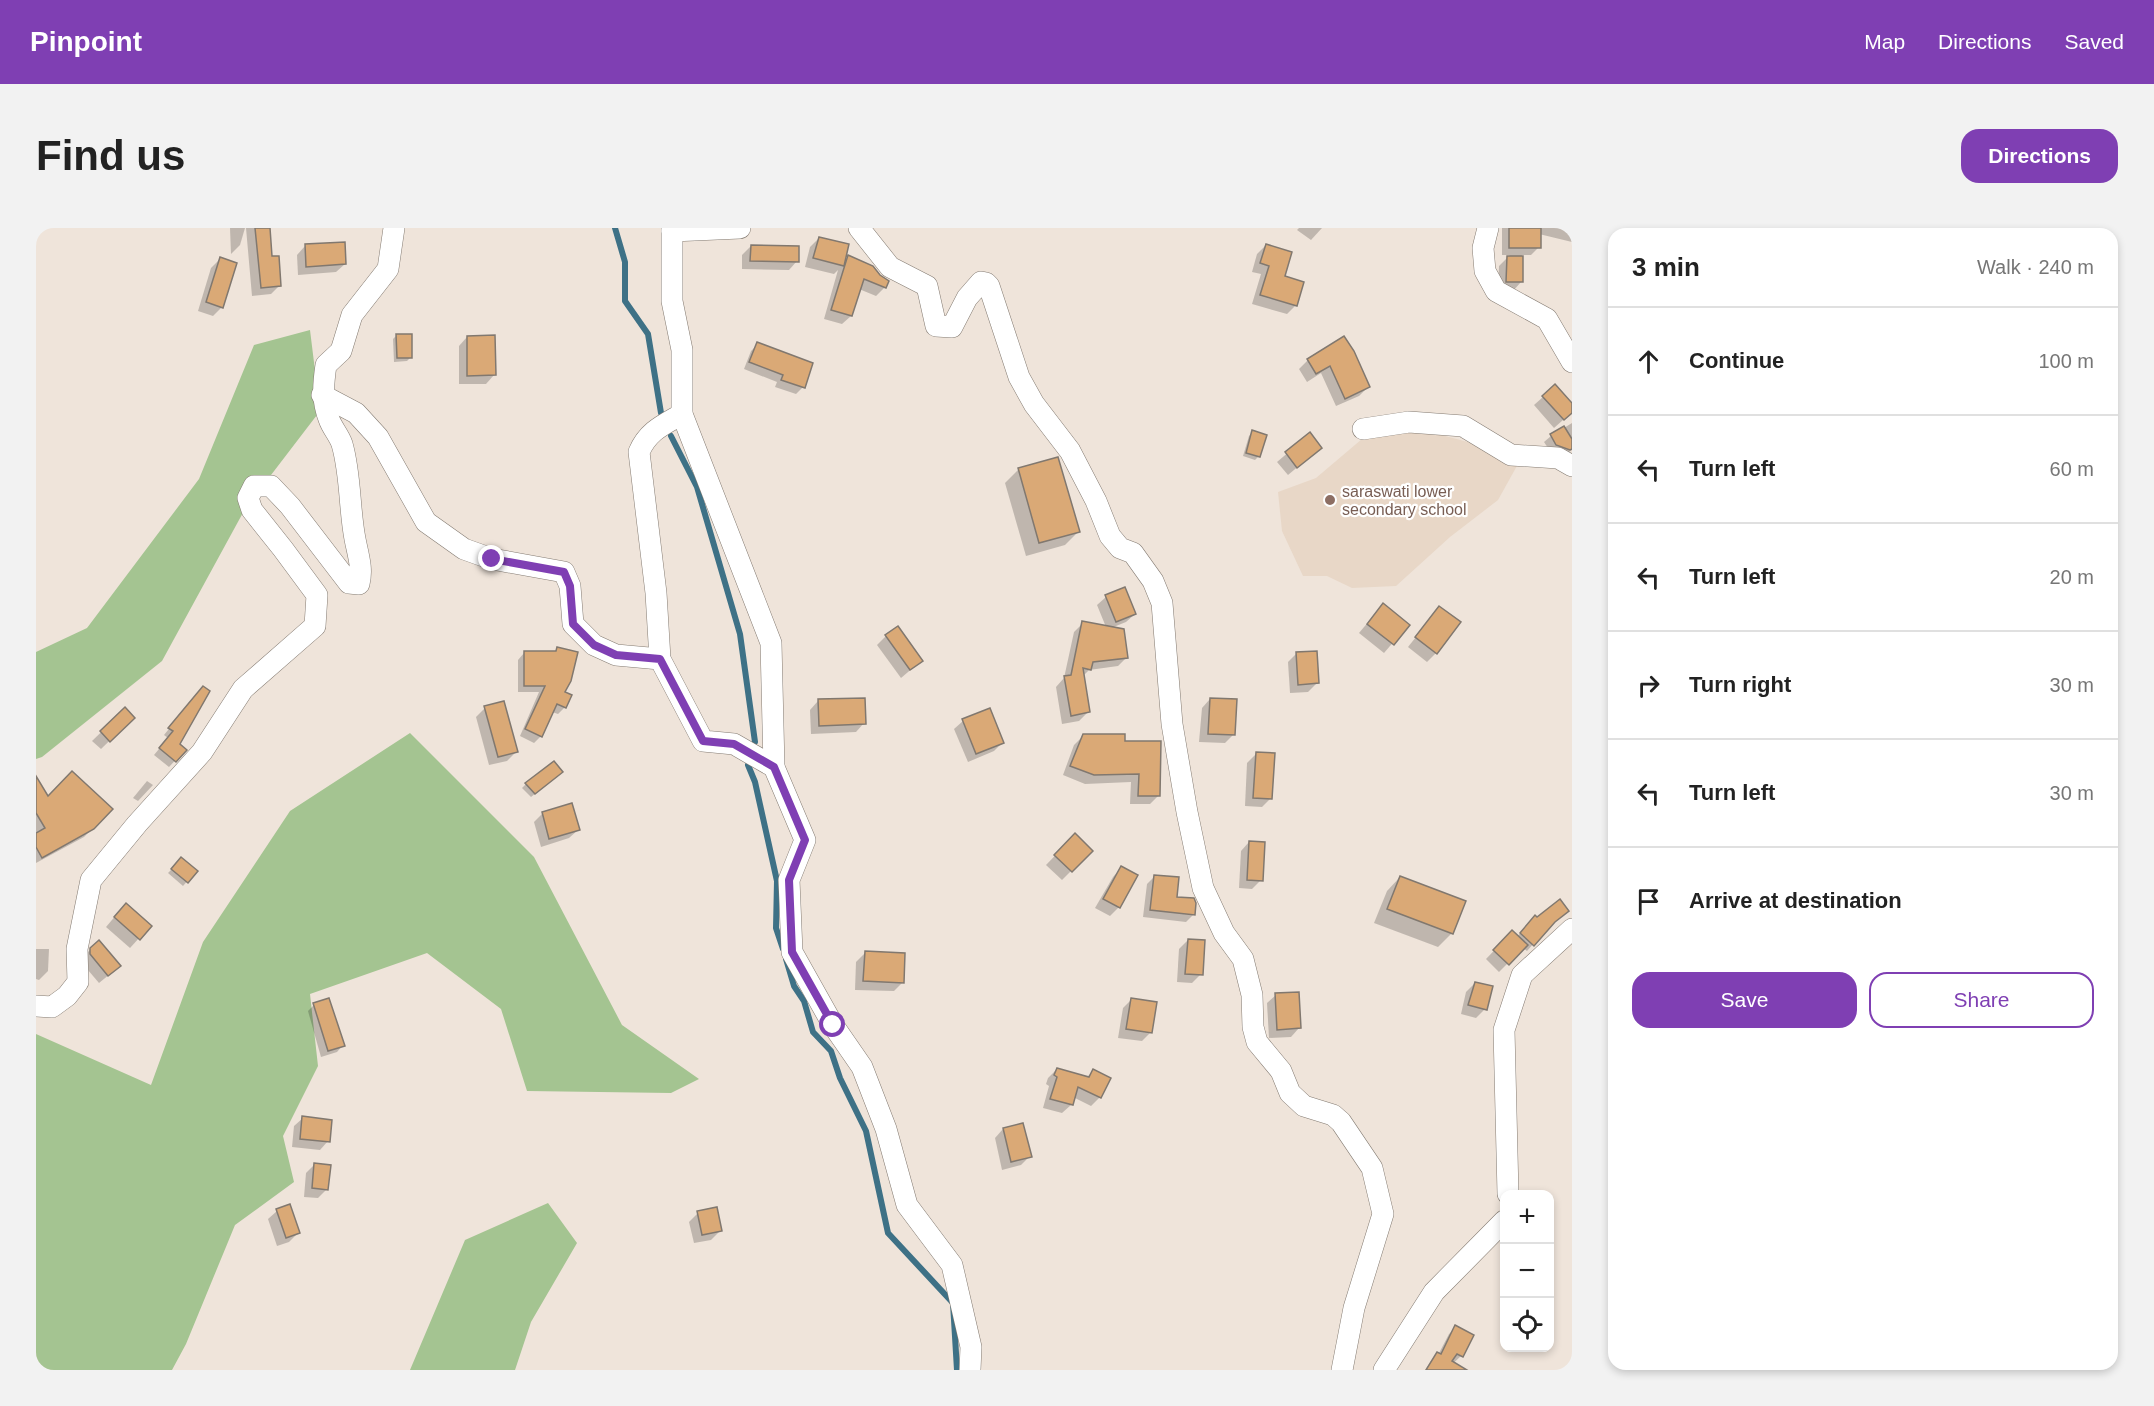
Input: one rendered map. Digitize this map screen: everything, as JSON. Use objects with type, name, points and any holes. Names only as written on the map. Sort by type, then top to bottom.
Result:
[{"type":"street","points":[[36,1006],[52,1007],[67,996],[78,982],[77,949],[91,880],[137,824],[202,752],[243,688],[315,626],[317,595],[252,510],[248,498],[254,486],[271,486],[290,506],[349,583],[359,584],[361,573],[354,539],[350,489],[341,442],[330,421],[322,395],[326,365],[340,351],[352,315],[388,269],[394,228]]},
{"type":"street","points":[[740,228],[672,229],[672,301],[682,350],[682,414],[771,643],[774,767],[805,840],[789,880],[792,952],[833,1025],[862,1067],[886,1129],[908,1205],[952,1265],[970,1347],[970,1370]]},
{"type":"street","points":[[859,228],[890,267],[927,286],[936,326],[952,327],[974,288],[981,282],[986,283],[1019,377],[1034,404],[1070,451],[1096,501],[1110,536],[1120,548],[1133,553],[1158,592],[1162,603],[1172,724],[1203,888],[1224,933],[1243,959],[1252,995],[1253,1027],[1257,1042],[1281,1071],[1290,1093],[1304,1106],[1333,1116],[1341,1122],[1372,1168],[1382,1205],[1383,1214],[1354,1308],[1342,1370]]},
{"type":"street","points":[[1488,228],[1483,248],[1485,271],[1496,291],[1547,319],[1572,362]]},
{"type":"street","points":[[322,395],[356,413],[378,437],[426,522],[464,549],[492,559],[564,572],[570,586],[573,624],[594,645],[616,655],[660,659]]},
{"type":"street","points":[[682,414],[654,431],[644,440],[639,452],[656,593],[660,659],[703,741],[734,744],[774,767]]},
{"type":"street","points":[[1363,429],[1409,422],[1463,426],[1511,455],[1558,458],[1572,466]]},
{"type":"street","points":[[1508,1190],[1504,1030],[1522,975],[1572,929]]},
{"type":"street","points":[[1384,1370],[1434,1292],[1500,1225]]},
{"type":"shaded area","points":[[1393,431],[1438,434],[1494,449],[1518,464],[1498,500],[1450,537],[1396,586],[1352,588],[1327,576],[1303,576],[1282,531],[1278,492],[1316,478],[1362,439]]},
{"type":"green space","points":[[310,330],[320,411],[245,509],[162,661],[42,757],[36,759],[36,652],[87,628],[199,479],[254,345]]},
{"type":"green space","points":[[410,733],[534,857],[622,1025],[699,1079],[671,1093],[527,1091],[501,1009],[427,953],[310,994],[318,1066],[283,1136],[294,1182],[235,1225],[186,1344],[172,1370],[36,1370],[36,1034],[151,1085],[203,942],[290,811]]},
{"type":"green space","points":[[548,1203],[577,1243],[531,1322],[515,1370],[410,1370],[465,1240]]},
{"type":"building","points":[[255,228],[270,228],[272,256],[279,256],[281,286],[261,288]]},
{"type":"building","points":[[1509,228],[1541,228],[1541,248],[1509,248]]},
{"type":"building","points":[[819,237],[849,244],[844,266],[813,258]]},
{"type":"building","points":[[345,242],[346,264],[306,267],[305,244]]},
{"type":"building","points":[[1266,244],[1292,252],[1285,276],[1304,282],[1297,306],[1260,295],[1269,266],[1260,263]]},
{"type":"building","points":[[751,245],[799,246],[799,262],[750,261]]},
{"type":"building","points":[[848,255],[873,266],[889,281],[886,288],[864,279],[852,316],[831,310]]},
{"type":"building","points":[[1507,256],[1523,256],[1523,282],[1506,282]]},
{"type":"building","points":[[220,257],[237,263],[223,308],[206,302]]},
{"type":"building","points":[[396,334],[412,334],[412,358],[397,358]]},
{"type":"building","points":[[495,335],[496,375],[467,376],[467,336]]},
{"type":"building","points":[[1344,336],[1354,351],[1370,387],[1345,399],[1330,366],[1316,374],[1307,359]]},
{"type":"building","points":[[757,342],[813,363],[805,388],[781,380],[783,375],[749,362]]},
{"type":"building","points":[[1555,384],[1572,403],[1572,413],[1564,420],[1542,396]]},
{"type":"building","points":[[1564,426],[1572,439],[1570,450],[1556,445],[1550,434]]},
{"type":"building","points":[[1252,430],[1267,435],[1260,457],[1246,453]]},
{"type":"building","points":[[1310,432],[1322,448],[1297,468],[1285,452]]},
{"type":"building","points":[[1058,457],[1080,532],[1039,543],[1018,468]]},
{"type":"building","points":[[1125,587],[1136,614],[1116,622],[1105,595]]},
{"type":"building","points":[[1383,603],[1410,625],[1394,645],[1367,624]]},
{"type":"building","points":[[1439,606],[1461,622],[1437,654],[1415,637]]},
{"type":"building","points":[[1082,621],[1124,629],[1128,658],[1093,662],[1091,670],[1083,668],[1090,712],[1071,716],[1064,676],[1071,675]]},
{"type":"building","points":[[898,626],[923,661],[910,670],[885,635]]},
{"type":"building","points":[[557,647],[578,652],[571,681],[565,692],[572,695],[566,708],[557,704],[542,737],[525,729],[545,686],[524,686],[524,651],[556,651]]},
{"type":"building","points":[[1317,651],[1319,683],[1298,685],[1296,652]]},
{"type":"building","points":[[203,686],[210,691],[180,744],[187,750],[176,762],[159,748],[173,731],[168,728]]},
{"type":"building","points":[[865,698],[866,724],[819,726],[818,699]]},
{"type":"building","points":[[1210,698],[1237,699],[1235,735],[1208,734]]},
{"type":"building","points":[[504,701],[518,752],[498,757],[484,706]]},
{"type":"building","points":[[125,707],[135,718],[110,742],[100,731]]},
{"type":"building","points":[[990,708],[1004,743],[976,754],[962,719]]},
{"type":"building","points":[[1083,734],[1125,734],[1125,741],[1161,741],[1160,796],[1138,796],[1139,774],[1094,775],[1070,766]]},
{"type":"building","points":[[1256,752],[1275,753],[1272,799],[1253,798]]},
{"type":"building","points":[[554,761],[563,772],[535,794],[525,783]]},
{"type":"building","points":[[72,771],[113,809],[94,829],[42,858],[36,847],[36,833],[45,828],[36,813],[36,776],[48,796]]},
{"type":"building","points":[[572,803],[580,830],[549,839],[542,812]]},
{"type":"building","points":[[1075,833],[1093,851],[1072,872],[1054,855]]},
{"type":"building","points":[[1249,841],[1265,842],[1263,881],[1247,880]]},
{"type":"building","points":[[181,857],[198,871],[188,883],[171,869]]},
{"type":"building","points":[[1121,866],[1138,875],[1120,908],[1103,899]]},
{"type":"building","points":[[1154,875],[1179,877],[1177,897],[1194,898],[1195,915],[1150,910]]},
{"type":"building","points":[[1400,876],[1466,901],[1453,934],[1387,909]]},
{"type":"building","points":[[1560,899],[1569,911],[1555,922],[1534,946],[1520,933],[1535,915],[1537,917]]},
{"type":"building","points":[[126,903],[152,926],[140,940],[114,917]]},
{"type":"building","points":[[1512,930],[1528,945],[1509,965],[1493,950]]},
{"type":"building","points":[[1188,939],[1205,940],[1203,975],[1185,974]]},
{"type":"building","points":[[99,940],[121,966],[108,976],[90,954],[90,948]]},
{"type":"building","points":[[865,951],[905,953],[904,983],[863,981]]},
{"type":"building","points":[[1475,982],[1493,986],[1487,1010],[1468,1005]]},
{"type":"building","points":[[1299,992],[1301,1028],[1277,1030],[1275,993]]},
{"type":"building","points":[[329,998],[345,1046],[328,1051],[313,1003]]},
{"type":"building","points":[[1131,998],[1157,1002],[1152,1033],[1126,1029]]},
{"type":"building","points":[[1057,1068],[1089,1077],[1093,1069],[1111,1078],[1101,1098],[1078,1087],[1073,1105],[1050,1099],[1057,1077],[1054,1075]]},
{"type":"building","points":[[302,1116],[332,1120],[330,1142],[300,1139]]},
{"type":"building","points":[[1023,1123],[1032,1157],[1011,1162],[1003,1128]]},
{"type":"building","points":[[314,1163],[331,1165],[328,1190],[312,1188]]},
{"type":"building","points":[[290,1204],[300,1233],[286,1238],[276,1209]]},
{"type":"building","points":[[717,1207],[722,1231],[702,1235],[697,1211]]},
{"type":"building","points":[[1455,1325],[1474,1335],[1463,1357],[1457,1354],[1452,1361],[1467,1370],[1426,1370],[1437,1352],[1441,1354]]},
{"type":"waterway","points":[[615,228],[625,262],[625,301],[648,334],[661,413]]},
{"type":"waterway","points":[[671,436],[697,487],[740,634],[755,742]]},
{"type":"waterway","points":[[748,765],[755,782],[777,881],[776,928],[783,949]]},
{"type":"waterway","points":[[786,959],[794,986],[804,1001],[813,1032],[831,1051],[840,1078],[866,1131],[888,1233],[953,1303],[957,1370]]},
{"type":"place","name":"saraswati lower secondary school","points":[[1330,500]]},
{"type":"route","points":[[492,559],[564,572],[570,586],[573,624],[594,645],[616,655],[660,659],[703,741],[734,744],[774,767],[805,840],[789,880],[792,952],[833,1025]]}]
